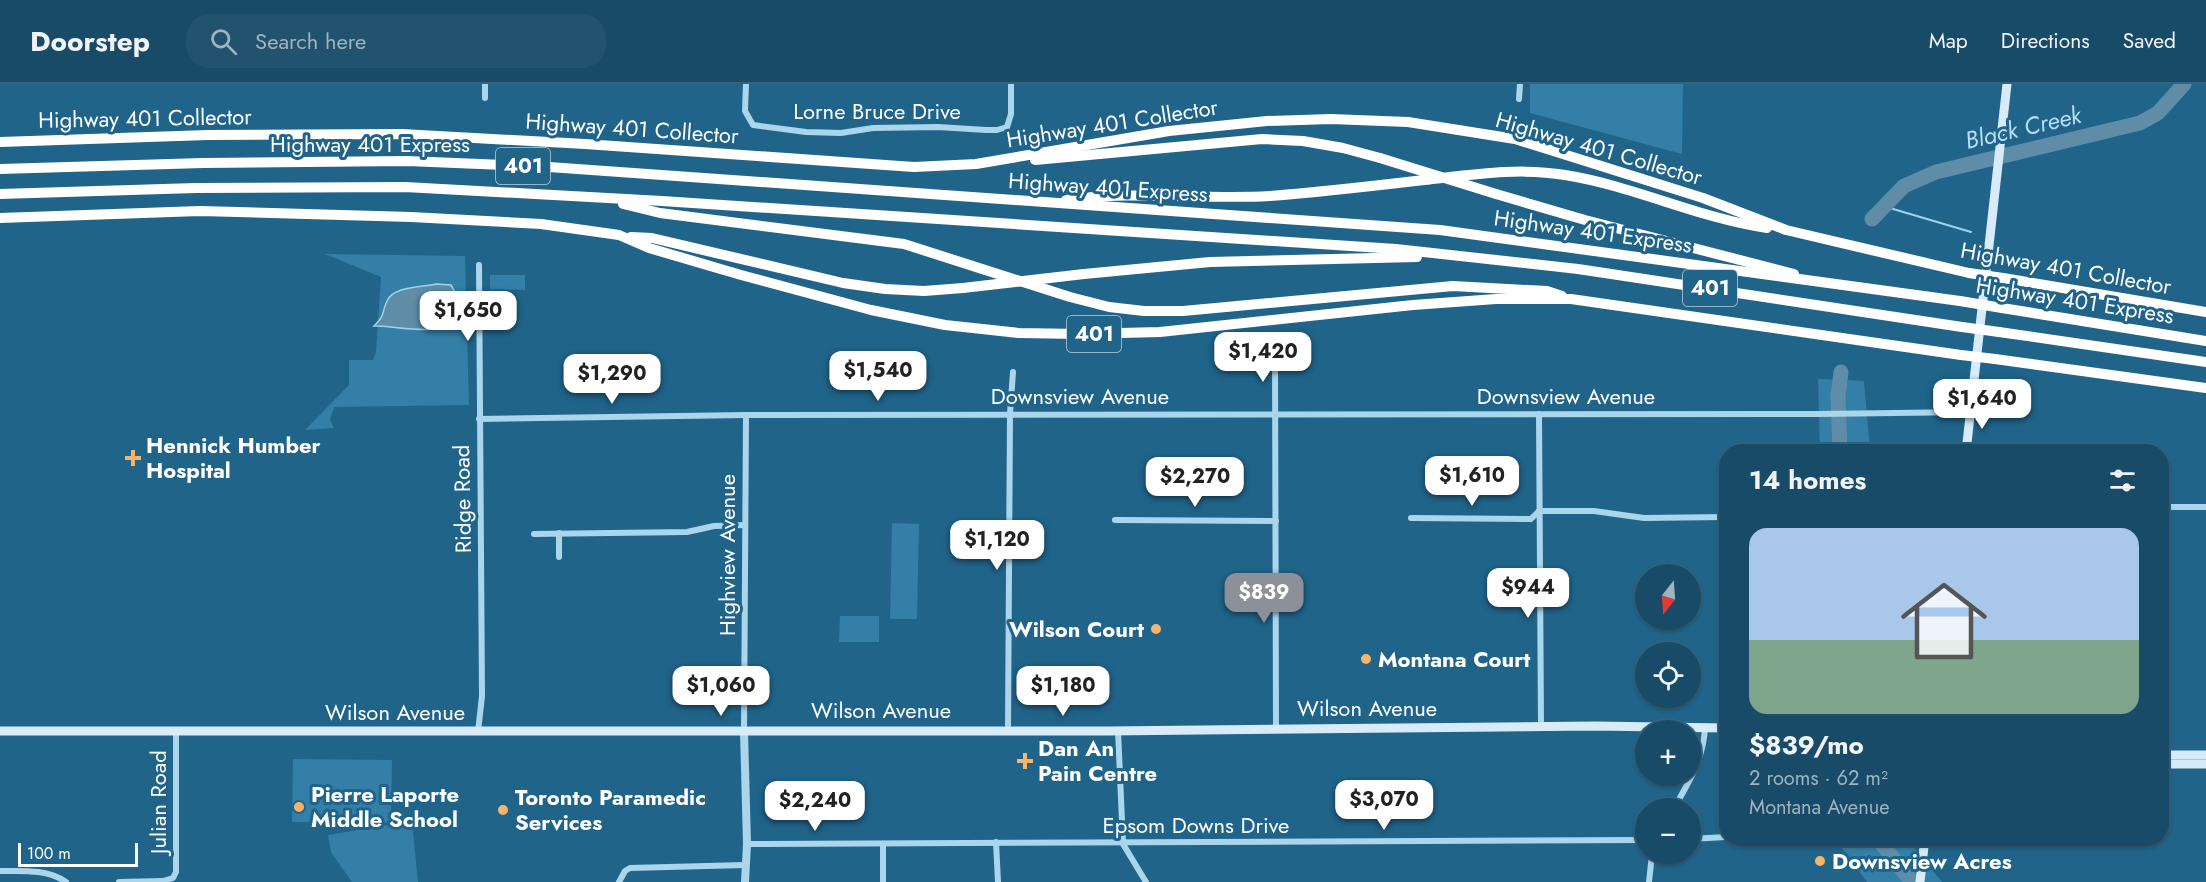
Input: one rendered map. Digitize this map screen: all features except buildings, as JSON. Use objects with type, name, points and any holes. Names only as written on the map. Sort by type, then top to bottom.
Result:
[{"type":"highway","name":"Highway 401 Collector","points":[[0,142],[208,135],[402,134],[914,167],[976,164],[1169,131],[1267,121],[1331,119],[1408,122],[1515,139],[1703,198],[1786,230],[1969,273],[2206,312]]},
{"type":"highway","points":[[976,164],[1096,156],[1262,139],[1303,141],[1380,158],[1585,220],[1774,267],[1817,281]]},
{"type":"highway","name":"Highway 401 Express","points":[[0,169],[203,163],[407,161],[561,168],[1440,230],[1960,301],[2206,340]]},
{"type":"highway","points":[[1045,203],[1096,196],[1270,196],[1482,173],[1529,172],[1563,174],[1605,183],[1738,223],[1786,230]]},
{"type":"highway","name":"Highway 401 Express","points":[[0,194],[196,188],[405,187],[1384,248],[1578,269],[2206,362]]},
{"type":"highway","points":[[592,197],[660,213],[904,244],[1070,297],[1109,307],[1144,311],[1183,311],[1453,286],[1547,291],[1570,299]]},
{"type":"highway","name":"401","points":[[0,218],[200,211],[541,224],[628,237],[649,248],[729,272],[872,310],[945,325],[1019,333],[1160,332],[1413,305],[1496,299],[1570,299],[2206,388]]},
{"type":"highway","points":[[628,237],[652,238],[843,283],[885,289],[924,291],[1210,262],[1456,255]]},
{"type":"main road","points":[[1967,444],[2007,84]]},
{"type":"main road","name":"Wilson Avenue","points":[[0,731],[1118,730],[1541,726],[1719,728]]},
{"type":"main road","points":[[2169,755],[2206,755]]},
{"type":"main road","points":[[2169,764],[2206,765]]},
{"type":"main road","points":[[1920,882],[1924,846]]},
{"type":"street","points":[[485,84],[485,98]]},
{"type":"street","name":"Lorne Bruce Drive","points":[[747,84],[745,111],[753,125],[841,134],[873,128],[938,127],[997,130],[1007,127],[1011,114],[1011,84]]},
{"type":"street","points":[[1519,99],[1520,84]]},
{"type":"street","name":"Ridge Road","points":[[478,732],[482,696],[479,266]]},
{"type":"street","points":[[1275,351],[1276,728]]},
{"type":"street","points":[[1008,729],[1010,414],[1013,372]]},
{"type":"street","name":"Downsview Avenue","points":[[479,419],[746,415],[1970,412]]},
{"type":"street","points":[[1539,414],[1541,726]]},
{"type":"street","name":"Highview Avenue","points":[[744,730],[746,415]]},
{"type":"street","points":[[2169,507],[2206,507]]},
{"type":"street","points":[[1411,518],[1531,519],[1539,511],[1594,511],[1644,518],[1719,517]]},
{"type":"street","points":[[1114,520],[1276,521]]},
{"type":"street","points":[[534,534],[687,532],[714,526],[744,525]]},
{"type":"street","points":[[559,533],[559,557]]},
{"type":"street","points":[[1680,798],[1698,765],[1704,746],[1705,727]]},
{"type":"street","points":[[744,730],[747,844],[745,882]]},
{"type":"street","points":[[1118,730],[1124,844],[1146,882]]},
{"type":"street","name":"Julian Road","points":[[119,882],[163,881],[173,878],[176,872],[176,731]]},
{"type":"street","points":[[1701,838],[1719,837]]},
{"type":"street","name":"Epsom Downs Drive","points":[[747,844],[1635,840]]},
{"type":"street","points":[[996,842],[998,882]]},
{"type":"street","points":[[883,845],[883,882]]},
{"type":"street","points":[[1649,882],[1651,864]]},
{"type":"street","points":[[619,882],[625,871],[630,868],[745,865]]},
{"type":"street","points":[[0,871],[33,871],[56,875],[66,882]]},
{"type":"shaded area","points":[[1530,84],[1683,84],[1682,154],[1530,113]]},
{"type":"shaded area","points":[[325,254],[465,256],[469,405],[334,407],[330,420],[334,428],[305,430],[349,385],[349,360],[373,360],[376,352],[381,277]]},
{"type":"shaded area","points":[[490,275],[525,275],[525,290],[490,289]]},
{"type":"shaded area","points":[[437,284],[451,285],[454,291],[459,308],[455,321],[436,329],[422,330],[374,326],[382,316],[390,296],[395,292]]},
{"type":"shaded area","points":[[1818,379],[1864,381],[1869,444],[1820,444]]},
{"type":"shaded area","points":[[892,523],[919,524],[917,619],[890,619]]},
{"type":"shaded area","points":[[840,616],[879,616],[879,642],[839,642]]},
{"type":"shaded area","points":[[293,759],[392,760],[391,823],[292,822]]},
{"type":"shaded area","points":[[412,821],[418,882],[352,882],[331,852],[328,835]]},
{"type":"shaded area","points":[[1840,846],[1913,846],[1942,882],[1867,882]]},
{"type":"waterway","name":"Black Creek","points":[[1872,219],[1904,186],[1936,172],[2140,123],[2158,113],[2184,84]]},
{"type":"waterway","points":[[1883,206],[1971,232]]},
{"type":"waterway","name":"Black Creek","points":[[1840,444],[1838,396],[1841,372]]},
{"type":"waterway","name":"Black Creek","points":[[1883,846],[1912,882]]},
{"type":"place","name":"Hennick Humber Hospital","points":[[133,458]]},
{"type":"place","name":"Wilson Court","points":[[1156,629]]},
{"type":"place","name":"Montana Court","points":[[1366,659]]},
{"type":"place","name":"Dan An Pain Centre","points":[[1025,761]]},
{"type":"place","name":"Pierre Laporte Middle School","points":[[299,807]]},
{"type":"place","name":"Toronto Paramedic Services","points":[[503,810]]},
{"type":"place","name":"Downsview Acres","points":[[1820,861]]}]
